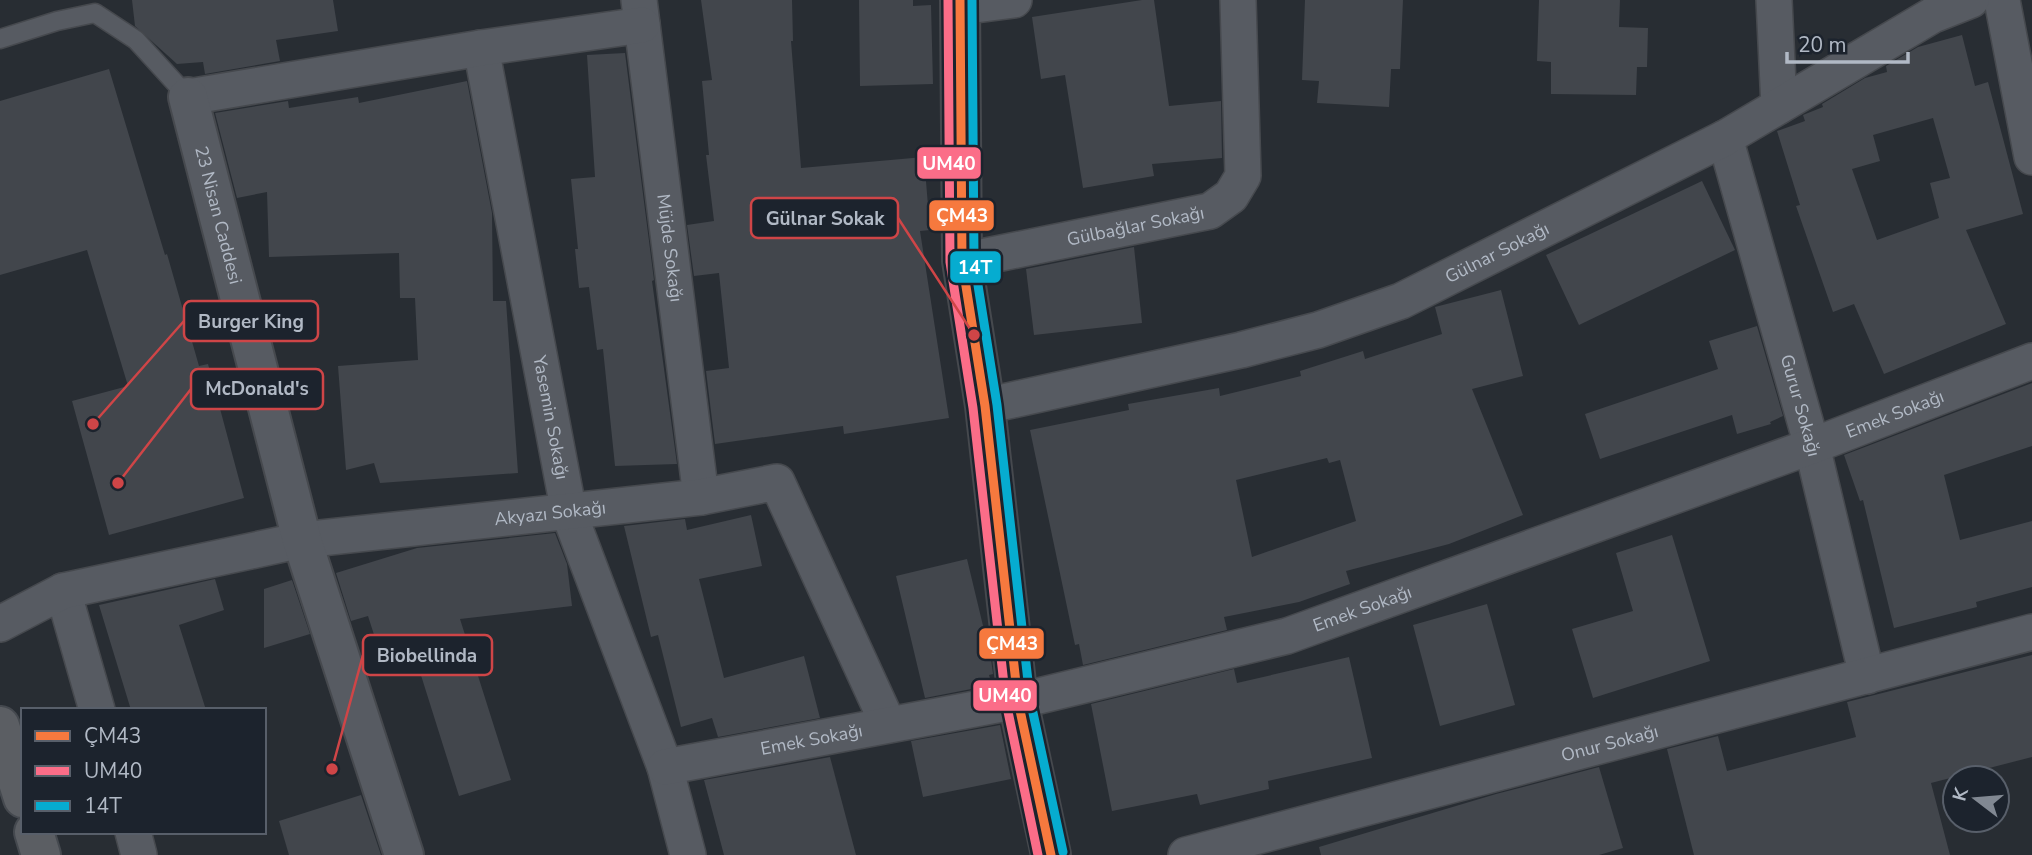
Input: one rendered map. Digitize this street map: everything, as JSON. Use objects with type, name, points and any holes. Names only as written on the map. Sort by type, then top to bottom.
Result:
[{"type":"highway","points":[[0,726],[21,792]]},
{"type":"highway","points":[[34,834],[41,855]]},
{"type":"street","points":[[1014,0],[960,4],[962,261],[985,406],[1018,701],[1051,855]]},
{"type":"street","name":"Gülbağlar Sokağı","points":[[962,261],[1210,211],[1231,195],[1243,176],[1238,0]]},
{"type":"street","points":[[1774,0],[1779,106]]},
{"type":"street","name":"Gülnar Sokağı","points":[[985,406],[1241,350],[1318,330],[1401,301],[1725,138],[1931,7],[1971,0]]},
{"type":"street","points":[[2002,0],[2032,157]]},
{"type":"street","points":[[188,97],[481,48],[640,13]]},
{"type":"street","name":"Müjde Sokağı","points":[[640,13],[701,497]]},
{"type":"street","name":"Yasemin Sokağı","points":[[481,48],[569,513],[665,767],[688,855]]},
{"type":"street","name":"23 Nisan Caddesi","points":[[188,97],[302,540],[404,855]]},
{"type":"street","name":"Gurur Sokağı","points":[[1725,138],[1812,446],[1867,676]]},
{"type":"street","name":"Emek Sokağı","points":[[665,767],[1018,701],[1287,636],[1812,446],[2032,361]]},
{"type":"street","name":"Akyazı Sokağı","points":[[0,624],[63,590],[302,540],[701,497],[777,482],[888,724]]},
{"type":"street","points":[[63,590],[96,708]]},
{"type":"street","name":"Onur Sokağı","points":[[1186,855],[2032,632]]},
{"type":"street","points":[[134,834],[139,855]]},
{"type":"lane","points":[[0,39],[57,20],[95,13],[136,40],[188,97]]},
{"type":"building","points":[[132,0],[333,0],[338,31],[276,40],[280,61],[205,74],[203,62],[177,64],[135,26]]},
{"type":"building","points":[[701,0],[792,0],[791,41],[801,168],[924,157],[930,230],[920,231],[949,418],[844,434],[843,426],[715,444],[706,371],[729,368],[719,273],[694,276],[687,225],[714,221],[706,155],[709,155],[702,81],[712,80]]},
{"type":"building","points":[[859,0],[913,0],[913,6],[931,5],[933,84],[860,86]]},
{"type":"building","points":[[1154,0],[1169,106],[1221,101],[1222,158],[1152,164],[1154,176],[1083,188],[1065,75],[1041,79],[1032,17]]},
{"type":"building","points":[[1305,0],[1403,0],[1400,69],[1391,69],[1389,107],[1317,103],[1319,81],[1302,80]]},
{"type":"building","points":[[1539,0],[1620,0],[1619,27],[1648,28],[1647,67],[1637,67],[1636,95],[1551,94],[1551,62],[1537,61]]},
{"type":"building","points":[[1962,35],[1975,86],[1988,82],[2023,214],[1966,230],[2006,324],[1884,374],[1854,304],[1833,312],[1796,206],[1800,205],[1777,131],[1805,121],[1803,115],[1823,107],[1822,104],[1865,78],[1887,72],[1886,66],[1918,47]],"holes":[[[1933,118],[1950,178],[1930,183],[1939,218],[1877,240],[1852,169],[1880,161],[1873,135]]]},
{"type":"building","points":[[625,53],[677,464],[615,466],[603,349],[597,350],[589,287],[579,288],[571,179],[595,177],[587,55]]},
{"type":"building","points":[[109,69],[199,366],[208,364],[244,498],[109,535],[72,401],[128,386],[87,250],[0,275],[0,101]]},
{"type":"building","points":[[467,81],[492,213],[493,301],[506,301],[518,473],[380,483],[374,463],[346,470],[338,366],[418,360],[415,298],[400,298],[399,253],[269,257],[267,192],[237,198],[215,113],[288,101],[289,108],[358,97],[359,103]]},
{"type":"building","points":[[1702,181],[1735,250],[1579,325],[1546,255]]},
{"type":"building","points":[[1134,247],[1142,323],[1034,335],[1026,269]]},
{"type":"building","points":[[1501,290],[1523,376],[1472,389],[1523,515],[1449,544],[1346,571],[1350,584],[1299,602],[1224,617],[1227,630],[1083,665],[1079,644],[1075,645],[1030,430],[1129,410],[1128,404],[1219,388],[1220,396],[1301,376],[1300,371],[1363,351],[1365,359],[1442,334],[1435,307]],"holes":[[[1327,458],[1329,463],[1340,460],[1356,521],[1252,557],[1236,480]]]},
{"type":"building","points":[[1757,326],[1783,416],[1770,422],[1771,424],[1737,434],[1732,415],[1600,459],[1585,414],[1718,369],[1709,341]]},
{"type":"building","points":[[2032,383],[2032,446],[1944,475],[1960,540],[2032,521],[2032,587],[1976,602],[1977,607],[1894,628],[1863,500],[1860,501],[1844,455]]},
{"type":"building","points":[[751,515],[762,566],[699,579],[724,678],[804,656],[820,718],[718,737],[712,718],[681,727],[658,635],[651,637],[624,526],[685,519],[687,530]]},
{"type":"building","points":[[555,533],[567,564],[572,606],[460,619],[511,780],[459,796],[408,634],[377,644],[368,616],[351,621],[336,573],[417,548]]},
{"type":"building","points":[[1672,535],[1710,661],[1593,698],[1572,629],[1633,611],[1616,553]]},
{"type":"building","points":[[967,559],[991,659],[993,674],[989,675],[992,685],[925,698],[896,576]]},
{"type":"building","points":[[215,579],[224,610],[179,625],[205,708],[130,708],[99,605]]},
{"type":"building","points":[[292,580],[310,634],[264,648],[264,589]]},
{"type":"building","points":[[1487,604],[1515,705],[1440,726],[1413,625]]},
{"type":"building","points":[[2032,655],[2032,757],[2005,764],[1941,764],[1941,780],[1931,783],[1941,821],[1941,834],[1944,834],[1950,855],[1694,855],[1667,749],[1718,736],[1727,771],[1856,737],[1847,702]]},
{"type":"building","points":[[1349,657],[1372,758],[1268,781],[1269,789],[1200,805],[1197,794],[1112,811],[1091,704],[1234,669],[1237,683]]},
{"type":"building","points":[[1000,725],[1011,779],[923,797],[911,741]]},
{"type":"building","points":[[830,757],[856,855],[724,855],[704,780]]},
{"type":"building","points":[[1599,767],[1623,848],[1599,855],[1321,855],[1319,847],[1496,794]]},
{"type":"building","points":[[361,795],[381,855],[289,855],[279,821]]},
{"type":"transit line","name":"UM40","points":[[948,0],[950,262],[973,408],[1006,702],[1038,855]]},
{"type":"transit line","name":"ÇM43","points":[[960,0],[962,261],[985,406],[1018,701],[1051,855]]},
{"type":"transit line","name":"14T","points":[[972,0],[974,260],[997,405],[1030,699],[1063,852]]},
{"type":"place","name":"Gülnar Sokak","points":[[974,335]]},
{"type":"place","name":"Burger King","points":[[93,424]]},
{"type":"place","name":"McDonald's","points":[[118,483]]},
{"type":"place","name":"Biobellinda","points":[[332,769]]}]
